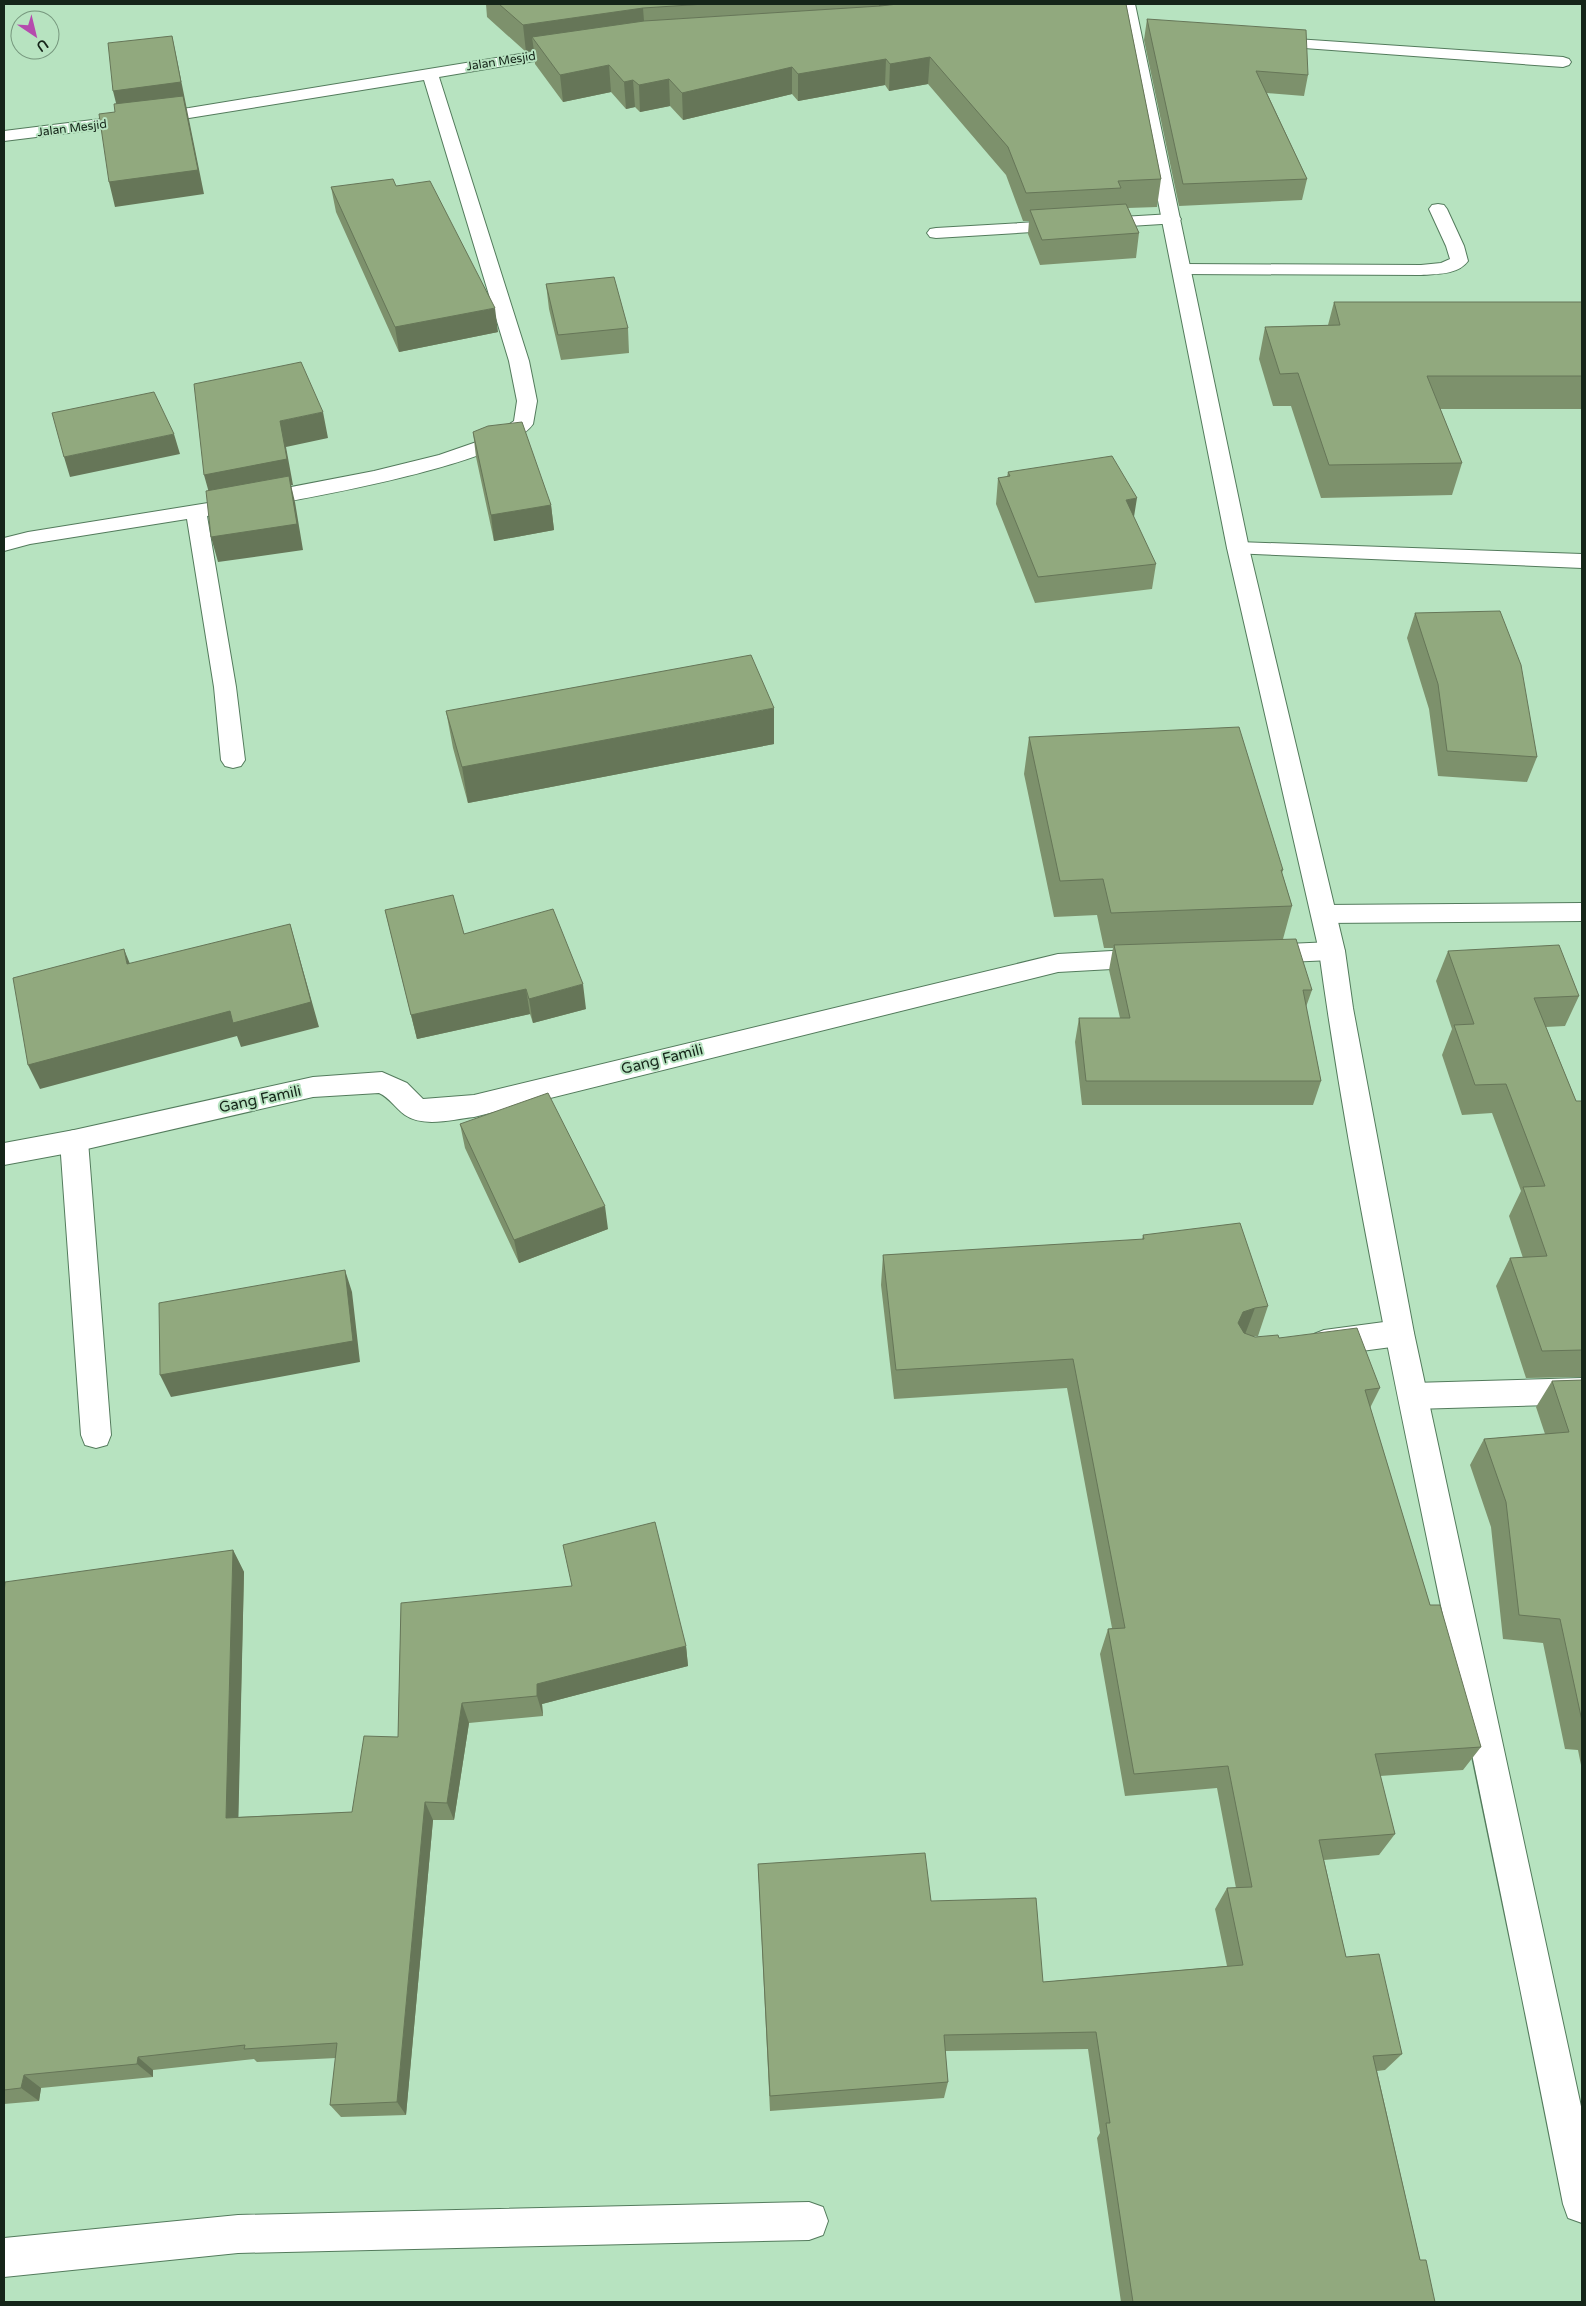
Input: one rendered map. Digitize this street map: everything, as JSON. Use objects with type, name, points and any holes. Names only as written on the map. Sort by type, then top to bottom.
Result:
[{"type":"street","points":[[1127,4],[1140,34],[1172,219],[1238,548],[1332,951],[1340,1008],[1399,1333],[1538,1983],[1582,2204]]},
{"type":"street","points":[[1254,42],[1563,62]]},
{"type":"street","name":"Jalan Mesjid","points":[[4,136],[189,114],[430,73],[589,49]]},
{"type":"street","points":[[4,545],[28,538],[196,512],[363,480],[432,463],[513,436],[523,425],[527,398],[519,361],[430,73]]},
{"type":"street","points":[[1182,269],[1421,270],[1455,265],[1459,261],[1455,246],[1438,208]]},
{"type":"street","points":[[936,233],[1172,219]]},
{"type":"street","points":[[196,512],[225,687],[233,760]]},
{"type":"street","points":[[1238,548],[1582,561]]},
{"type":"street","points":[[1323,914],[1582,912]]},
{"type":"street","points":[[1244,954],[1332,951]]},
{"type":"street","name":"Gang Famili","points":[[4,1154],[74,1141],[313,1087],[382,1082],[398,1090],[415,1108],[428,1111],[474,1106],[1058,963],[1175,957]]},
{"type":"street","points":[[74,1141],[96,1435]]},
{"type":"street","points":[[1302,1345],[1399,1333]]},
{"type":"street","points":[[1413,1396],[1582,1391]]},
{"type":"street","points":[[4,2258],[238,2234],[809,2221]]},
{"type":"building","points":[[499,4],[705,4],[643,8],[523,25]]},
{"type":"building","points":[[898,4],[1126,4],[1161,179],[1118,181],[1121,188],[1026,193],[1008,147],[930,57],[890,64],[886,59],[798,74],[792,67],[682,93],[669,79],[639,85],[633,80],[624,82],[609,65],[560,75],[532,37],[644,21]]},
{"type":"building","points":[[1147,19],[1306,30],[1308,75],[1256,71],[1307,179],[1183,184]]},
{"type":"building","points":[[172,36],[181,82],[113,91],[108,43]]},
{"type":"building","points":[[183,96],[198,170],[109,182],[99,114],[115,112],[114,104]]},
{"type":"building","points":[[393,179],[396,186],[430,181],[495,308],[395,327],[331,187]]},
{"type":"building","points":[[1126,204],[1139,233],[1042,240],[1030,210]]},
{"type":"building","points":[[614,277],[628,328],[558,335],[546,284]]},
{"type":"building","points":[[1334,302],[1582,302],[1582,376],[1427,376],[1462,463],[1329,465],[1298,373],[1280,374],[1265,327],[1340,325]]},
{"type":"building","points":[[301,362],[323,412],[280,421],[287,459],[204,475],[194,384]]},
{"type":"building","points":[[154,392],[174,434],[64,457],[52,413]]},
{"type":"building","points":[[522,422],[551,505],[491,515],[473,432],[488,426]]},
{"type":"building","points":[[1112,456],[1137,498],[1126,500],[1156,564],[1038,577],[998,478],[1010,476],[1008,472]]},
{"type":"building","points":[[289,476],[297,524],[211,537],[206,491]]},
{"type":"building","points":[[1500,611],[1521,665],[1537,757],[1447,751],[1438,684],[1415,613]]},
{"type":"building","points":[[751,655],[774,708],[462,767],[446,711]]},
{"type":"building","points":[[1239,727],[1283,870],[1281,870],[1292,906],[1111,913],[1103,879],[1060,881],[1029,737]]},
{"type":"building","points":[[453,895],[464,934],[553,909],[583,984],[529,999],[526,989],[411,1015],[385,910]]},
{"type":"building","points":[[290,924],[311,1002],[233,1023],[230,1011],[28,1065],[13,978],[124,949],[127,964]]},
{"type":"building","points":[[1296,939],[1312,990],[1303,990],[1321,1081],[1086,1081],[1079,1018],[1130,1018],[1114,945]]},
{"type":"building","points":[[1559,945],[1579,996],[1534,998],[1576,1101],[1582,1101],[1582,1350],[1542,1351],[1510,1258],[1547,1256],[1523,1187],[1545,1186],[1506,1084],[1475,1085],[1454,1025],[1474,1024],[1448,951]]},
{"type":"building","points":[[548,1093],[605,1206],[514,1240],[460,1124]]},
{"type":"building","points":[[1240,1223],[1268,1306],[1243,1312],[1238,1323],[1244,1333],[1255,1337],[1278,1335],[1279,1338],[1357,1328],[1380,1388],[1365,1390],[1430,1605],[1440,1605],[1481,1747],[1375,1754],[1395,1834],[1319,1840],[1346,1957],[1379,1954],[1402,2054],[1373,2056],[1420,2260],[1426,2260],[1435,2302],[1133,2302],[1106,2123],[1110,2123],[1096,2032],[944,2035],[948,2082],[770,2096],[758,1864],[925,1853],[931,1901],[1036,1898],[1043,1982],[1243,1965],[1227,1888],[1252,1887],[1228,1766],[1134,1774],[1108,1629],[1125,1628],[1073,1359],[896,1370],[883,1255],[1144,1239],[1143,1235]]},
{"type":"building","points":[[345,1270],[353,1341],[160,1375],[159,1303]]},
{"type":"building","points":[[1582,1380],[1582,1721],[1560,1619],[1519,1615],[1506,1502],[1484,1439],[1569,1432],[1552,1381]]},
{"type":"building","points":[[655,1522],[686,1646],[537,1684],[537,1696],[462,1703],[447,1803],[425,1802],[397,2102],[330,2105],[337,2043],[244,2049],[245,2045],[138,2057],[137,2064],[24,2075],[21,2088],[4,2090],[5,1582],[233,1550],[226,1818],[352,1812],[364,1736],[398,1737],[401,1603],[572,1586],[563,1545]]}]
